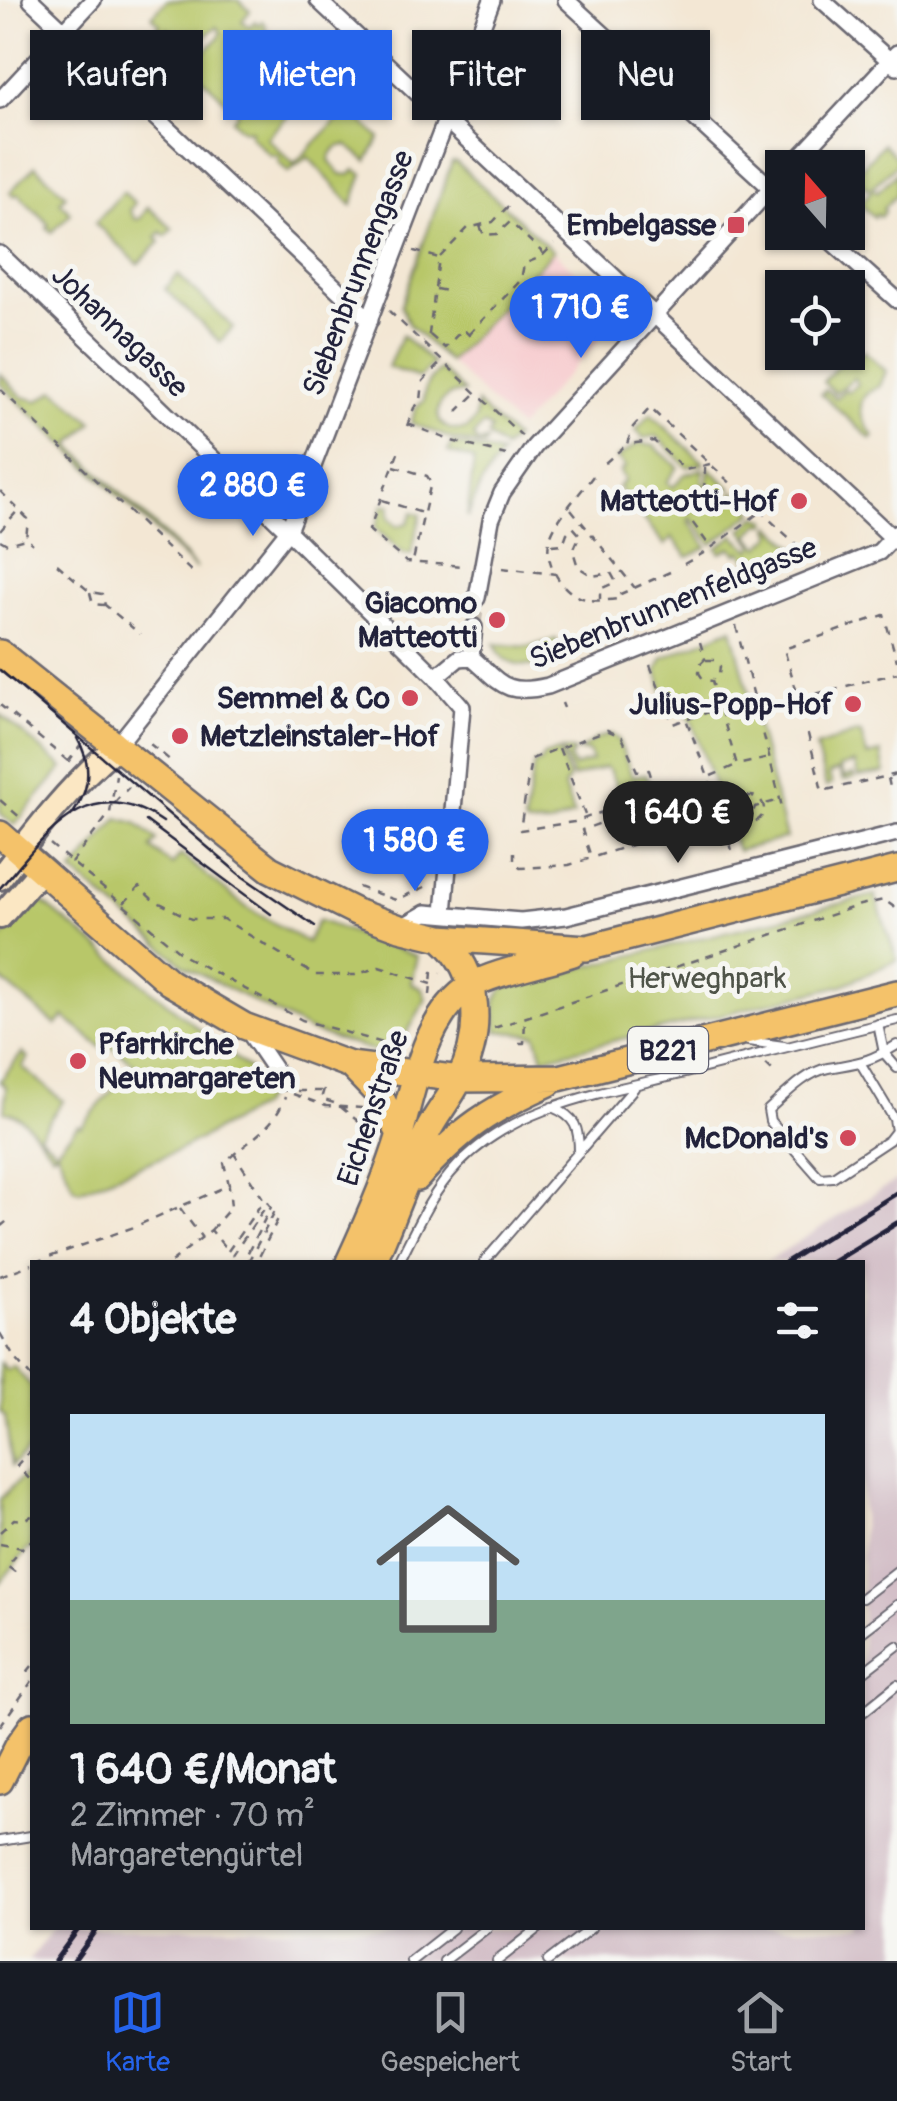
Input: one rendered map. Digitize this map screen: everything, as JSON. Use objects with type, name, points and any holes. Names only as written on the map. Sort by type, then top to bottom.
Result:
[{"type":"main road","points":[[0,653],[270,869],[356,912],[400,928],[442,925],[587,948],[897,869]]},
{"type":"main road","name":"B221","points":[[0,834],[56,872],[169,982],[244,1026],[350,1065],[460,1079],[559,1078],[719,1037],[883,1005]]},
{"type":"main road","name":"Eichenstraße","points":[[374,1260],[428,1131],[460,1079],[470,1052],[475,1015],[472,986],[442,925]]},
{"type":"main road","name":"Eichenstraße","points":[[350,1260],[391,1137],[439,1020],[453,1000],[492,976],[530,968],[587,948]]},
{"type":"main road","points":[[350,1065],[380,1096],[391,1137]]},
{"type":"main road","points":[[404,1192],[466,1127],[506,1102],[559,1078]]},
{"type":"main road","points":[[0,1780],[30,1729]]},
{"type":"main road","points":[[0,1780],[30,1759]]},
{"type":"street","points":[[31,0],[65,30],[94,0]]},
{"type":"street","points":[[318,0],[412,87]]},
{"type":"street","name":"Siebenbrunnengasse","points":[[481,30],[492,0]]},
{"type":"street","points":[[566,0],[765,175]]},
{"type":"street","points":[[808,150],[895,60],[822,0]]},
{"type":"street","points":[[0,100],[30,68]]},
{"type":"street","points":[[160,120],[370,320]]},
{"type":"street","points":[[447,120],[896,538]]},
{"type":"street","name":"Siebenbrunnengasse","points":[[116,747],[288,531],[447,120]]},
{"type":"street","points":[[477,598],[490,520],[502,493],[534,447],[654,315],[765,201]]},
{"type":"street","points":[[841,250],[897,300]]},
{"type":"street","name":"Johannagasse","points":[[0,254],[288,531]]},
{"type":"street","points":[[288,531],[436,676],[462,707],[442,925],[566,916],[897,833]]},
{"type":"street","name":"Siebenbrunnenfeldgasse","points":[[472,657],[506,687],[526,692],[644,650],[732,610],[879,552],[896,538]]},
{"type":"street","points":[[436,676],[459,658],[472,657],[474,626]]},
{"type":"street","points":[[0,878],[34,829],[88,770],[116,747]]},
{"type":"street","points":[[0,917],[56,872]]},
{"type":"street","points":[[244,1026],[285,1089]]},
{"type":"lane","points":[[897,980],[883,1005],[884,1052],[897,1068]]},
{"type":"lane","points":[[883,1005],[897,1020]]},
{"type":"lane","points":[[400,1260],[433,1194],[460,1162],[528,1116],[790,1047],[883,1005]]},
{"type":"lane","points":[[719,1037],[790,1047]]},
{"type":"lane","points":[[861,1064],[894,1119],[896,1131],[889,1140],[833,1176],[820,1178],[770,1121],[768,1110],[801,1082],[826,1068],[861,1064],[897,1045]]},
{"type":"lane","points":[[486,1260],[636,1086]]},
{"type":"lane","points":[[552,1107],[568,1114],[579,1128],[579,1152]]},
{"type":"lane","points":[[865,1596],[897,1571]]},
{"type":"lane","points":[[865,1630],[897,1605]]},
{"type":"lane","points":[[865,1671],[897,1646]]},
{"type":"lane","points":[[865,1711],[897,1686]]},
{"type":"lane","points":[[0,1841],[30,1836]]},
{"type":"lane","points":[[410,1961],[450,1930]]},
{"type":"lane","points":[[444,1961],[484,1930]]},
{"type":"lane","points":[[497,1961],[536,1930]]},
{"type":"lane","points":[[548,1961],[587,1930]]},
{"type":"path","points":[[423,343],[429,334],[438,258],[468,228],[492,222],[524,191]]},
{"type":"path","points":[[480,225],[484,236],[497,234],[510,222],[544,254]]},
{"type":"path","points":[[429,334],[444,348],[464,329],[470,336],[521,280],[524,264],[544,254],[567,230]]},
{"type":"path","points":[[398,246],[438,258]]},
{"type":"path","points":[[435,289],[446,290]]},
{"type":"path","points":[[378,299],[534,447]]},
{"type":"path","points":[[442,360],[423,381],[421,401],[407,425],[452,441],[503,452],[521,466]]},
{"type":"path","points":[[0,389],[192,572]]},
{"type":"path","points":[[457,412],[476,392]]},
{"type":"path","points":[[605,463],[627,444],[633,427],[649,407],[708,465],[795,540],[824,572]]},
{"type":"path","points":[[627,444],[654,441],[685,470],[708,465]]},
{"type":"path","points":[[398,453],[370,530],[400,557],[556,574]]},
{"type":"path","points":[[393,465],[430,479],[413,561]]},
{"type":"path","points":[[708,465],[704,494],[687,515],[711,548]]},
{"type":"path","points":[[594,476],[551,534],[548,556],[556,574],[578,596],[600,600],[617,599],[616,596],[670,572]]},
{"type":"path","points":[[0,491],[28,519],[26,539]]},
{"type":"path","points":[[381,499],[424,513]]},
{"type":"path","points":[[0,531],[20,508]]},
{"type":"path","points":[[570,508],[636,589]]},
{"type":"path","points":[[684,564],[762,511]]},
{"type":"path","points":[[549,545],[564,544],[573,527],[580,535],[572,551],[578,568],[593,576],[610,573],[616,582],[600,589],[600,600]]},
{"type":"path","points":[[0,540],[6,544],[26,539]]},
{"type":"path","points":[[26,539],[32,544]]},
{"type":"path","points":[[56,564],[90,592],[102,594],[105,605]]},
{"type":"path","points":[[90,592],[93,604],[105,605],[140,634]]},
{"type":"path","points":[[882,608],[897,660]]},
{"type":"path","points":[[732,610],[782,812]]},
{"type":"path","points":[[776,652],[884,615]]},
{"type":"path","points":[[695,626],[705,660]]},
{"type":"path","points":[[784,649],[801,706]]},
{"type":"path","points":[[644,650],[673,724],[754,696]]},
{"type":"path","points":[[705,660],[714,660],[720,666],[719,675],[712,681],[704,680],[698,673],[705,660]]},
{"type":"path","points":[[799,699],[897,673]]},
{"type":"path","points":[[712,681],[737,765]]},
{"type":"path","points":[[0,705],[68,761]]},
{"type":"path","points":[[686,720],[723,816],[734,858]]},
{"type":"path","points":[[607,730],[618,733],[637,772],[649,770],[656,793],[550,828],[520,830],[528,792],[528,763],[534,756],[559,746],[607,730]]},
{"type":"path","points":[[808,734],[822,791],[897,774]]},
{"type":"path","points":[[559,746],[586,818]]},
{"type":"path","points":[[708,777],[769,758]]},
{"type":"path","points":[[887,776],[891,792]]},
{"type":"path","points":[[747,796],[758,797],[765,805],[764,816],[755,822],[745,820],[738,812],[740,801],[747,796]]},
{"type":"path","points":[[747,796],[755,822]]},
{"type":"path","points":[[0,800],[34,829],[56,872],[123,904],[186,957],[302,1020],[402,1048]]},
{"type":"path","points":[[723,816],[780,800]]},
{"type":"path","points":[[56,872],[107,818],[113,804]]},
{"type":"path","points":[[600,813],[603,822]]},
{"type":"path","points":[[514,852],[516,865],[525,869],[570,865],[677,830],[678,814]]},
{"type":"path","points":[[584,836],[582,830],[623,815],[625,822]]},
{"type":"path","points":[[628,831],[633,846]]},
{"type":"path","points":[[587,845],[592,858]]},
{"type":"path","points":[[602,856],[605,863]]},
{"type":"path","points":[[352,886],[396,900],[438,881],[447,882]]},
{"type":"path","points":[[123,904],[139,886],[152,899],[191,919],[223,919],[315,975],[355,975],[380,967],[431,984]]},
{"type":"path","points":[[488,1030],[860,905],[884,900],[897,909]]},
{"type":"path","points":[[519,1043],[524,1043],[525,1018]]},
{"type":"path","points":[[764,1062],[776,1074]]},
{"type":"path","points":[[285,1089],[326,1090],[321,1099],[337,1104],[338,1108]]},
{"type":"path","points":[[285,1089],[338,1108],[391,1137]]},
{"type":"path","points":[[174,1260],[211,1230],[230,1207],[224,1166],[281,1110],[285,1089]]},
{"type":"path","points":[[338,1108],[363,1108]]},
{"type":"path","points":[[230,1254],[264,1200],[234,1154]]},
{"type":"path","points":[[42,1260],[134,1228],[229,1185]]},
{"type":"path","points":[[230,1254],[268,1203],[271,1207],[244,1260]]},
{"type":"path","points":[[179,1207],[202,1238]]},
{"type":"path","points":[[244,1260],[274,1213],[278,1218],[258,1260]]},
{"type":"path","points":[[0,1228],[12,1216]]},
{"type":"path","points":[[211,1230],[240,1260]]},
{"type":"path","points":[[0,1276],[30,1265]]},
{"type":"path","points":[[0,1333],[30,1376]]},
{"type":"path","points":[[30,1451],[17,1465],[30,1480]]},
{"type":"path","points":[[0,1532],[14,1519],[30,1517]]},
{"type":"path","points":[[7,1566],[30,1542]]},
{"type":"path","points":[[0,1544],[22,1548]]},
{"type":"path","points":[[0,1565],[15,1572]]},
{"type":"path","points":[[0,1726],[30,1681]]},
{"type":"shaded area","points":[[553,251],[622,314],[519,428],[449,362]]},
{"type":"shaded area","points":[[897,1180],[897,1961],[28,1961],[51,1930],[865,1930],[865,1260],[769,1260]]},
{"type":"green space","points":[[167,0],[239,0],[250,11],[242,21],[249,27],[255,21],[266,25],[265,30],[223,30],[223,98],[203,79],[203,53],[218,39],[221,32],[217,27],[203,37],[203,30],[155,30],[160,25],[152,16]]},
{"type":"green space","points":[[232,120],[284,120],[267,138],[294,164],[337,120],[360,120],[380,138],[367,161],[347,145],[337,148],[330,157],[340,174],[350,175],[355,170],[363,174],[352,205],[308,157],[288,172],[278,162],[279,156],[270,155],[250,136],[251,130],[242,129]]},
{"type":"green space","points":[[883,144],[897,158],[897,164],[872,187],[877,192],[897,173],[897,194],[880,217],[865,209],[865,198],[871,191],[865,186],[865,164]]},
{"type":"green space","points":[[452,162],[553,251],[449,362],[409,325],[401,306]]},
{"type":"green space","points":[[35,166],[66,195],[60,202],[71,213],[52,232],[47,228],[49,224],[18,194],[10,192]]},
{"type":"green space","points":[[123,192],[135,203],[130,210],[135,219],[140,219],[148,207],[173,229],[166,236],[161,232],[156,237],[160,242],[138,264],[95,223]]},
{"type":"green space","points":[[178,275],[233,327],[220,342],[165,289]]},
{"type":"green space","points":[[402,335],[433,363],[419,378],[388,367]]},
{"type":"green space","points":[[865,352],[886,371],[880,386],[862,401],[864,422],[874,436],[871,439],[821,394],[825,390],[836,398],[845,389],[849,392],[857,384],[854,378],[835,393],[823,382],[834,370],[865,370]]},
{"type":"green space","points":[[440,369],[464,392],[444,400],[439,407],[441,422],[455,430],[467,429],[475,420],[477,404],[514,438],[504,449],[488,436],[491,429],[483,425],[473,436],[478,443],[487,441],[484,446],[411,423],[416,407],[424,401],[428,384]]},
{"type":"green space","points":[[0,374],[23,397],[38,401],[55,390],[93,422],[70,445],[196,569],[0,384]]},
{"type":"green space","points":[[651,414],[703,464],[687,467],[657,436],[643,438],[636,430]]},
{"type":"green space","points":[[451,443],[501,454],[481,484],[467,518],[474,460],[448,452]]},
{"type":"green space","points":[[639,443],[654,446],[678,467],[667,482],[673,487],[685,474],[703,469],[702,493],[695,505],[686,494],[682,495],[697,511],[705,495],[709,468],[731,488],[719,494],[721,502],[731,502],[734,491],[754,512],[712,544],[691,518],[689,521],[707,547],[688,557],[672,537],[665,545],[618,487],[625,480],[620,472],[625,467],[617,458]]},
{"type":"green space","points":[[383,505],[390,505],[389,517],[397,526],[408,523],[413,512],[421,515],[411,554],[404,554],[375,528]]},
{"type":"green space","points":[[757,516],[767,520],[767,524],[760,523],[749,535],[760,547],[773,535],[772,526],[804,555],[744,578],[741,576],[753,567],[741,551],[737,554],[731,547],[721,553],[717,548],[734,535],[751,550],[755,545],[742,530]]},
{"type":"green space","points":[[732,628],[786,838],[737,851],[692,722],[680,705],[666,701],[657,670],[663,658]]},
{"type":"green space","points":[[556,639],[563,659],[533,666],[506,660],[495,644],[529,647]]},
{"type":"green space","points":[[0,714],[63,768],[14,825],[0,813]]},
{"type":"green space","points":[[611,734],[618,739],[632,776],[646,774],[652,792],[623,800],[605,767],[573,778],[562,750],[574,751],[570,759],[574,767],[592,761],[589,752],[579,751]]},
{"type":"green space","points":[[861,734],[867,756],[881,753],[885,773],[858,777],[855,763],[840,767],[843,777],[854,778],[843,781],[839,770],[829,774],[832,784],[826,787],[816,747]]},
{"type":"green space","points":[[559,751],[569,778],[564,787],[574,815],[550,825],[527,825],[524,823],[534,764]]},
{"type":"green space","points":[[118,818],[136,823],[157,840],[151,848],[172,865],[181,855],[246,907],[307,942],[318,920],[417,956],[411,983],[422,989],[426,999],[394,1057],[312,1032],[185,966],[73,872]]},
{"type":"green space","name":"Herweghpark","points":[[875,895],[897,960],[843,985],[543,1058],[536,1035],[497,1031],[495,1001],[504,987]]},
{"type":"green space","points":[[40,900],[261,1079],[268,1094],[259,1107],[177,1151],[79,1190],[74,1187],[57,1151],[52,1154],[25,1122],[4,1111],[6,1087],[0,1081],[22,1053],[28,1058],[22,1067],[63,1101],[39,1135],[56,1150],[78,1125],[81,1127],[134,1064],[111,1046],[106,1051],[64,1017],[56,1025],[0,979],[0,940]]},
{"type":"green space","points":[[0,1363],[7,1370],[13,1366],[30,1385],[30,1448],[12,1466],[5,1416],[0,1411]]},
{"type":"green space","points":[[24,1475],[30,1482],[30,1549],[0,1583],[0,1499]]},
{"type":"tunnel","points":[[474,627],[477,598]]},
{"type":"tram line","points":[[0,670],[239,874],[315,926]]},
{"type":"tram line","points":[[71,816],[87,778],[77,738]]},
{"type":"tram line","points":[[0,888],[52,831],[90,806],[112,803],[136,808],[163,822]]},
{"type":"tram line","points":[[146,821],[271,914]]},
{"type":"railway","points":[[789,1260],[897,1193]]},
{"type":"railway","points":[[836,1260],[897,1223]]},
{"type":"railway","points":[[55,1961],[78,1930]]},
{"type":"railway","points":[[74,1961],[97,1930]]},
{"type":"place","name":"Embelgasse","points":[[736,225]]},
{"type":"place","name":"Matteotti-Hof","points":[[799,501]]},
{"type":"place","name":"Giacomo Matteotti","points":[[497,620]]},
{"type":"place","name":"Semmel & Co","points":[[410,698]]},
{"type":"place","name":"Julius-Popp-Hof","points":[[853,704]]},
{"type":"place","name":"Metzleinstaler-Hof","points":[[180,736]]},
{"type":"place","name":"Pfarrkirche Neumargareten","points":[[78,1061]]},
{"type":"place","name":"McDonald's","points":[[848,1138]]}]
